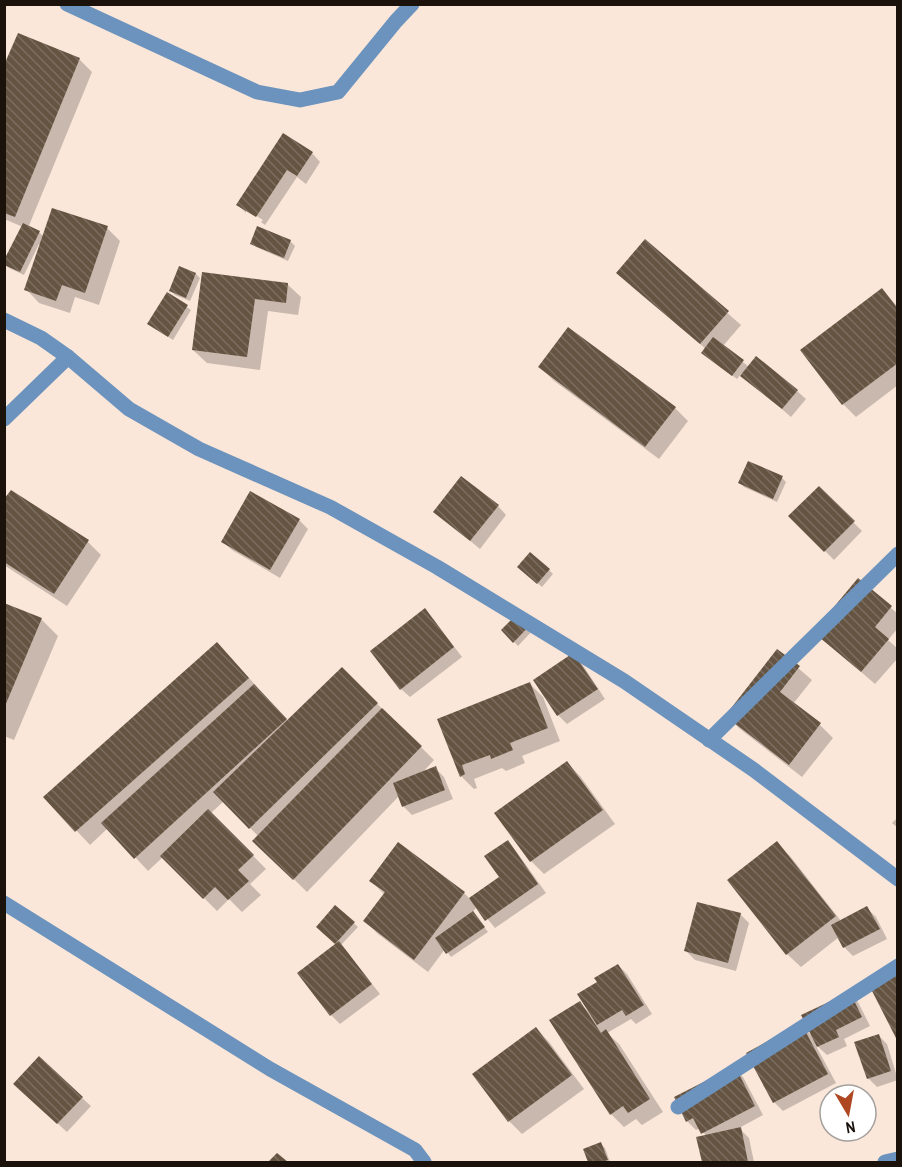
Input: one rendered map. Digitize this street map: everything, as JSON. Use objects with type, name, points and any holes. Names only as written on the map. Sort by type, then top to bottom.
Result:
[{"type":"street","points":[[67,4],[257,92],[300,100],[338,92],[412,4]]},
{"type":"street","points":[[4,320],[41,338],[68,357],[129,409],[199,449],[330,507],[437,567],[624,681],[781,790],[897,879]]},
{"type":"street","points":[[4,419],[68,357]]},
{"type":"street","points":[[709,740],[897,554]]},
{"type":"street","points":[[4,903],[270,1069],[415,1150],[424,1162]]},
{"type":"street","points":[[678,1107],[897,966]]},
{"type":"street","points":[[885,1162],[897,1159]]},
{"type":"building","points":[[18,33],[80,58],[15,217],[4,213],[4,65]]},
{"type":"building","points":[[283,133],[313,152],[297,176],[287,170],[256,217],[236,205]]},
{"type":"building","points":[[52,208],[108,226],[85,293],[62,285],[56,301],[24,290]]},
{"type":"building","points":[[23,223],[40,231],[20,272],[4,265],[4,260]]},
{"type":"building","points":[[257,226],[291,240],[284,258],[250,244]]},
{"type":"building","points":[[645,239],[729,311],[700,344],[616,273]]},
{"type":"building","points":[[179,266],[196,273],[186,298],[169,291]]},
{"type":"building","points":[[202,272],[288,283],[286,303],[255,299],[247,357],[192,350]]},
{"type":"building","points":[[882,288],[898,309],[898,363],[842,405],[800,350]]},
{"type":"building","points":[[167,292],[188,305],[168,337],[147,324]]},
{"type":"building","points":[[568,327],[676,407],[645,447],[538,367]]},
{"type":"building","points":[[713,337],[744,360],[732,376],[701,353]]},
{"type":"building","points":[[756,356],[798,390],[782,409],[740,376]]},
{"type":"building","points":[[748,461],[783,476],[773,499],[738,483]]},
{"type":"building","points":[[461,476],[499,505],[470,541],[433,512]]},
{"type":"building","points":[[819,486],[855,521],[824,552],[788,516]]},
{"type":"building","points":[[11,490],[89,540],[54,594],[4,562],[4,499]]},
{"type":"building","points":[[250,491],[300,519],[270,570],[221,542]]},
{"type":"building","points":[[530,552],[550,569],[537,584],[517,567]]},
{"type":"building","points":[[858,578],[892,606],[875,627],[889,639],[861,672],[813,632]]},
{"type":"building","points":[[4,603],[42,618],[5,706],[4,706]]},
{"type":"building","points":[[425,608],[454,647],[400,690],[370,651]]},
{"type":"building","points":[[519,612],[531,624],[513,643],[501,630]]},
{"type":"building","points":[[217,642],[249,678],[75,832],[43,797]]},
{"type":"building","points":[[777,649],[800,666],[780,692],[821,723],[789,765],[725,716]]},
{"type":"building","points":[[573,653],[598,689],[557,716],[533,680]]},
{"type":"building","points":[[342,667],[378,703],[249,829],[213,792]]},
{"type":"building","points":[[530,682],[548,728],[510,743],[513,750],[491,759],[490,755],[462,765],[465,774],[460,777],[437,719]]},
{"type":"building","points":[[254,684],[287,719],[134,859],[101,823]]},
{"type":"building","points":[[382,708],[422,746],[293,880],[252,841]]},
{"type":"building","points":[[567,761],[603,810],[530,862],[494,813]]},
{"type":"building","points":[[436,766],[445,790],[402,807],[393,783]]},
{"type":"building","points":[[208,809],[254,855],[238,870],[249,881],[228,900],[215,887],[203,899],[160,856]]},
{"type":"building","points":[[508,840],[538,884],[485,921],[469,898],[499,877],[484,856]]},
{"type":"building","points":[[777,841],[836,916],[786,955],[727,880]]},
{"type":"building","points":[[398,842],[465,892],[414,960],[363,921],[385,892],[369,881]]},
{"type":"building","points":[[697,902],[741,913],[728,963],[684,951]]},
{"type":"building","points":[[335,905],[355,922],[335,944],[316,927]]},
{"type":"building","points":[[867,906],[880,929],[843,948],[831,925]]},
{"type":"building","points":[[473,911],[485,927],[446,954],[435,938]]},
{"type":"building","points":[[339,941],[372,984],[330,1016],[297,973]]},
{"type":"building","points":[[618,964],[644,1005],[626,1016],[622,1010],[597,1025],[577,994],[597,982],[594,978]]},
{"type":"building","points":[[898,970],[898,1042],[869,985]]},
{"type":"building","points":[[850,992],[862,1017],[836,1030],[839,1037],[817,1047],[801,1015]]},
{"type":"building","points":[[580,1001],[601,1033],[606,1029],[650,1099],[628,1113],[623,1106],[610,1115],[549,1020]]},
{"type":"building","points":[[801,1023],[828,1074],[773,1103],[746,1053]]},
{"type":"building","points":[[536,1027],[572,1075],[508,1122],[472,1074]]},
{"type":"building","points":[[879,1034],[891,1071],[867,1079],[854,1042]]},
{"type":"building","points":[[39,1056],[83,1097],[57,1124],[13,1084]]},
{"type":"building","points":[[735,1066],[755,1106],[701,1134],[693,1118],[686,1122],[674,1097]]},
{"type":"building","points":[[741,1127],[748,1162],[702,1162],[696,1137]]},
{"type":"building","points":[[601,1142],[608,1160],[588,1162],[583,1149]]},
{"type":"building","points":[[277,1153],[288,1162],[268,1162]]}]
